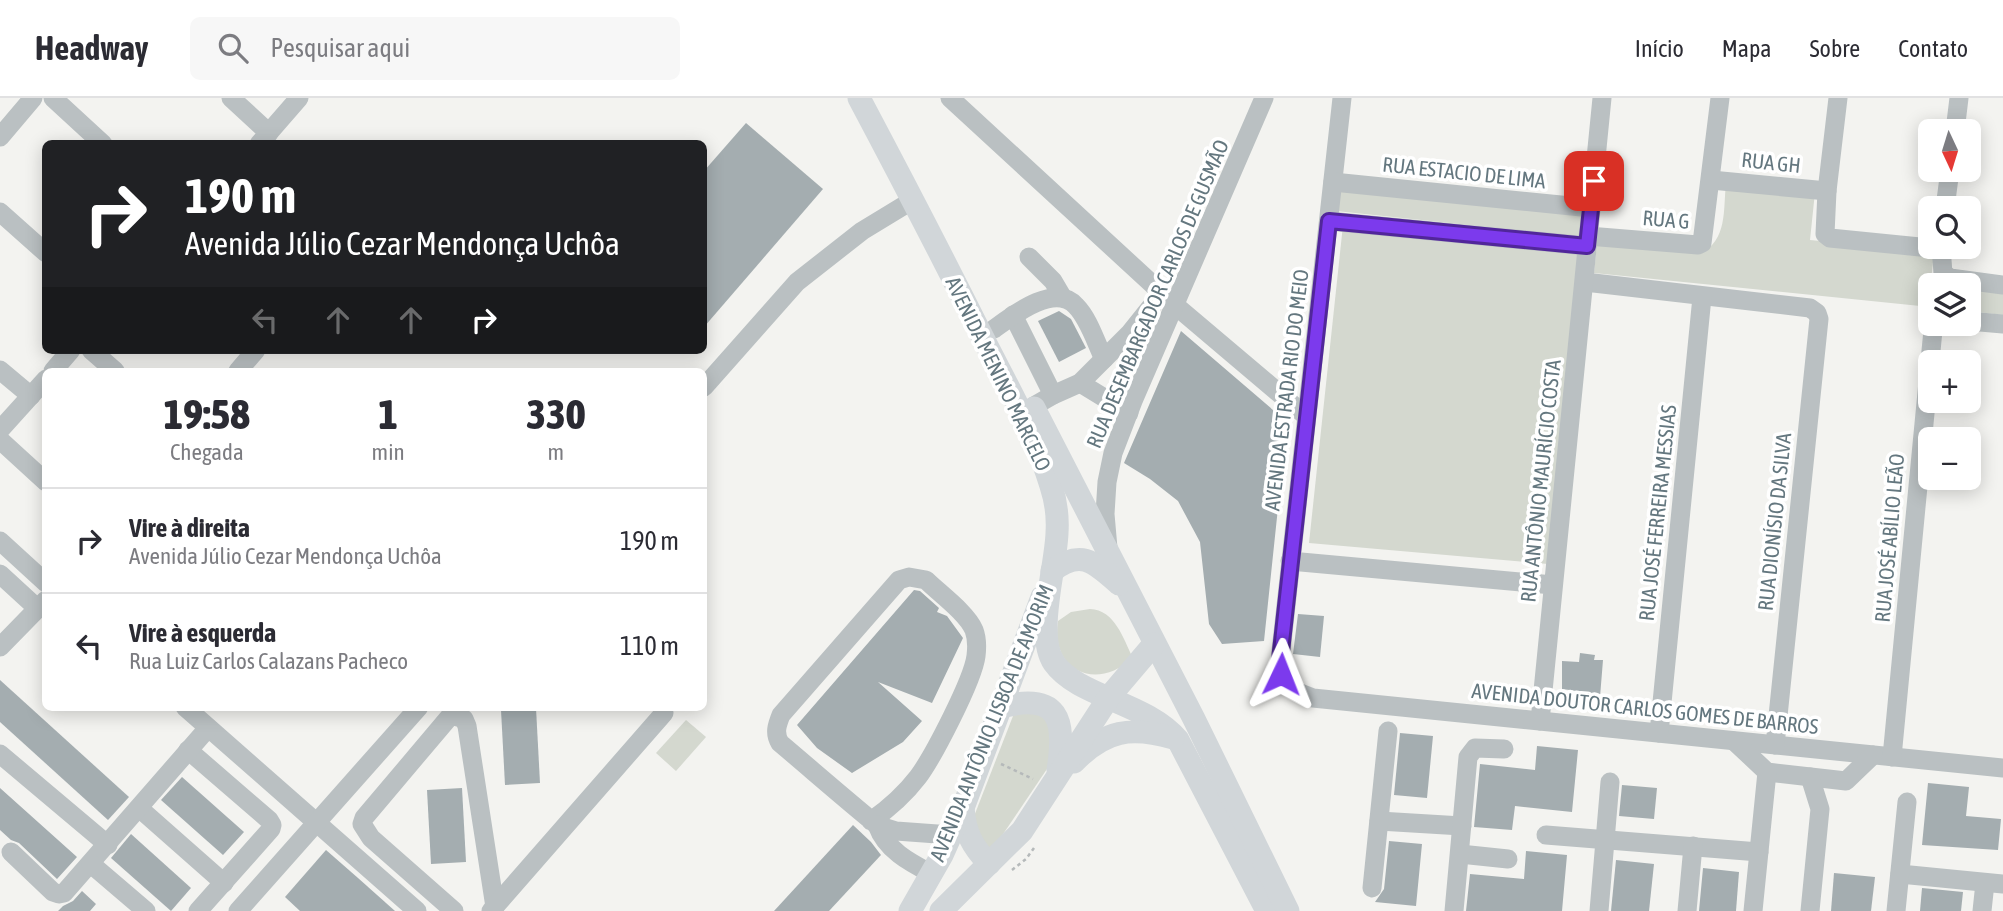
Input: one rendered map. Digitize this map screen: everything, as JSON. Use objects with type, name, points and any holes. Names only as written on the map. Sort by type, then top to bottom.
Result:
[{"type":"main road","name":"AVENIDA MENINO MARCELO","points":[[859,98],[1030,433],[1051,485],[1056,505],[1057,534],[1046,629],[1047,650],[1055,664],[1069,677],[1156,720],[1178,740],[1267,911]]},
{"type":"main road","name":"AVENIDA MENINO MARCELO","points":[[874,98],[994,329],[1043,401],[1108,552],[1288,911]]},
{"type":"main road","points":[[1052,571],[1063,563],[1083,559],[1093,562],[1127,591]]},
{"type":"main road","name":"AVENIDA ANTÔNIO LISBOA DE AMORIM","points":[[910,911],[932,874],[963,808],[1052,571]]},
{"type":"main road","name":"AVENIDA ANTÔNIO LISBOA DE AMORIM","points":[[942,911],[1022,831],[1109,697],[1154,644]]},
{"type":"main road","points":[[1001,707],[1025,701],[1036,702],[1050,709],[1062,731],[1054,781]]},
{"type":"main road","points":[[1054,781],[1094,744],[1113,735],[1147,731],[1178,740]]},
{"type":"main road","points":[[963,808],[964,828],[971,845],[989,864]]},
{"type":"street","points":[[0,137],[33,98]]},
{"type":"street","points":[[52,98],[99,140]]},
{"type":"street","points":[[231,98],[264,138],[299,98]]},
{"type":"street","name":"RUA DESEMBARGADOR CARLOS DE GUSMÃO","points":[[1108,552],[1105,514],[1107,482],[1113,453],[1169,299],[1264,98]]},
{"type":"street","name":"AVENIDA ESTRADA RIO DO MEIO","points":[[1286,685],[1281,674],[1280,660],[1342,98]]},
{"type":"street","points":[[1595,98],[1602,98]]},
{"type":"street","name":"RUA ANTÔNIO MAURÍCIO COSTA","points":[[1541,721],[1602,98]]},
{"type":"street","points":[[1711,180],[1720,98]]},
{"type":"street","points":[[1838,98],[1827,191],[1825,234],[1830,238],[1918,246]]},
{"type":"street","points":[[1956,119],[1959,98]]},
{"type":"street","points":[[959,101],[1169,299],[1306,416]]},
{"type":"street","name":"RUA GH","points":[[1711,180],[1827,191]]},
{"type":"street","name":"RUA G","points":[[1329,221],[1587,241],[1698,246],[1704,239],[1711,180]]},
{"type":"street","name":"RUA ESTACIO DE LIMA","points":[[1333,182],[1591,208]]},
{"type":"street","points":[[707,384],[797,282],[862,231],[913,200]]},
{"type":"street","points":[[0,212],[42,249]]},
{"type":"street","points":[[1029,257],[1053,281],[1063,299]]},
{"type":"street","points":[[1942,259],[1943,273],[1951,278],[2003,285]]},
{"type":"street","points":[[1584,282],[1702,297]]},
{"type":"street","name":"RUA DIONÍSIO DA SILVA","points":[[1702,297],[1810,308],[1817,313],[1819,319],[1775,745]]},
{"type":"street","name":"RUA JOSÉ FERREIRA MESSIAS","points":[[1659,733],[1702,297]]},
{"type":"street","points":[[994,329],[1041,299],[1063,299],[1076,304],[1104,359]]},
{"type":"street","points":[[1013,315],[1043,401],[1080,383],[1130,332],[1169,299]]},
{"type":"street","points":[[1981,322],[2003,324]]},
{"type":"street","name":"RUA JOSÉ ABÍLIO LEÃO","points":[[1883,756],[1932,336]]},
{"type":"street","points":[[56,368],[68,354]]},
{"type":"street","points":[[96,354],[112,368]]},
{"type":"street","points":[[241,368],[253,354]]},
{"type":"street","points":[[0,370],[31,396]]},
{"type":"street","points":[[1080,383],[1129,413]]},
{"type":"street","points":[[0,430],[42,384]]},
{"type":"street","points":[[0,440],[42,478]]},
{"type":"street","points":[[0,541],[42,579]]},
{"type":"street","points":[[1290,561],[1553,585]]},
{"type":"street","points":[[0,574],[42,604],[0,647]]},
{"type":"street","points":[[874,823],[918,778],[937,747],[976,659],[973,628],[926,580],[917,578],[899,580],[781,715],[776,726],[776,737],[874,823],[896,831],[951,835]]},
{"type":"street","name":"AVENIDA DOUTOR CARLOS GOMES DE BARROS","points":[[1286,685],[1313,698],[2003,768]]},
{"type":"street","points":[[189,711],[417,911]]},
{"type":"street","points":[[238,911],[415,711]]},
{"type":"street","points":[[493,909],[664,713]]},
{"type":"street","points":[[454,911],[370,838],[362,824],[364,818],[451,715],[464,719],[467,726],[493,909]]},
{"type":"street","points":[[11,852],[53,892],[64,893],[208,728]]},
{"type":"street","points":[[1372,888],[1388,731]]},
{"type":"street","points":[[1734,741],[1767,777],[1841,786]]},
{"type":"street","points":[[190,747],[272,824],[271,829],[198,911]]},
{"type":"street","points":[[1454,911],[1471,751],[1482,747],[1504,749]]},
{"type":"street","points":[[0,754],[108,845]]},
{"type":"street","points":[[1820,809],[1841,786],[1883,756]]},
{"type":"street","points":[[1753,911],[1767,777]]},
{"type":"street","points":[[1599,911],[1610,782]]},
{"type":"street","points":[[1810,911],[1820,809],[1812,782]]},
{"type":"street","points":[[1896,911],[1907,802]]},
{"type":"street","points":[[139,808],[224,883]]},
{"type":"street","points":[[1379,821],[1462,826]]},
{"type":"street","points":[[874,823],[889,846],[932,874]]},
{"type":"street","points":[[1546,835],[1759,852]]},
{"type":"street","points":[[1687,911],[1693,846]]},
{"type":"street","points":[[1460,854],[1508,859]]},
{"type":"street","points":[[91,864],[146,911]]},
{"type":"street","points":[[1900,874],[1994,883],[1982,911]]},
{"type":"path","points":[[984,755],[1054,781]]},
{"type":"shaded area","points":[[1726,183],[1815,192],[1810,240],[1918,250],[1918,259],[1933,259],[1932,273],[1918,273],[1918,306],[1594,273],[1597,243],[1700,254],[1709,248],[1720,233]]},
{"type":"shaded area","points":[[1339,189],[1586,215],[1583,237],[1336,211]]},
{"type":"shaded area","points":[[1343,225],[1585,252],[1548,564],[1309,543]]},
{"type":"shaded area","points":[[1981,286],[2003,289],[2003,315],[1981,312]]},
{"type":"shaded area","points":[[1090,609],[1106,614],[1122,634],[1133,658],[1119,668],[1105,673],[1079,671],[1069,664],[1061,653],[1057,639],[1058,621],[1071,612]]},
{"type":"shaded area","points":[[1031,706],[1051,718],[1051,763],[993,849],[983,847],[971,824],[1013,716]]},
{"type":"shaded area","points":[[686,720],[706,737],[676,771],[656,753]]},
{"type":"building","points":[[746,123],[823,189],[707,324],[707,168]]},
{"type":"building","points":[[1059,311],[1071,319],[1086,348],[1059,362],[1038,321]]},
{"type":"building","points":[[1181,331],[1287,422],[1264,641],[1222,644],[1209,624],[1200,542],[1178,501],[1124,463]]},
{"type":"building","points":[[914,590],[920,591],[939,608],[937,612],[947,616],[963,638],[932,703],[878,682],[922,721],[903,742],[852,773],[817,748],[797,725]]},
{"type":"building","points":[[1298,614],[1324,616],[1320,657],[1293,654]]},
{"type":"building","points":[[1580,653],[1595,655],[1594,660],[1603,660],[1600,697],[1577,695],[1577,691],[1562,689],[1562,661],[1579,662]]},
{"type":"building","points":[[0,680],[129,797],[108,820],[0,722]]},
{"type":"building","points":[[501,711],[536,711],[540,783],[505,785]]},
{"type":"building","points":[[1400,733],[1433,736],[1427,798],[1394,795]]},
{"type":"building","points":[[1537,746],[1578,750],[1572,812],[1515,806],[1512,830],[1474,827],[1480,764],[1535,770]]},
{"type":"building","points":[[182,777],[244,832],[223,855],[161,800]]},
{"type":"building","points":[[1928,783],[1969,787],[1966,816],[2001,819],[1998,850],[1922,845]]},
{"type":"building","points":[[1622,785],[1657,788],[1654,819],[1619,816]]},
{"type":"building","points":[[0,788],[77,857],[57,879],[19,843],[0,830]]},
{"type":"building","points":[[462,788],[466,862],[431,864],[427,790]]},
{"type":"building","points":[[853,825],[881,855],[829,911],[774,911]]},
{"type":"building","points":[[131,834],[191,888],[171,911],[111,858]]},
{"type":"building","points":[[1389,841],[1422,844],[1416,906],[1375,902],[1384,889]]},
{"type":"building","points":[[326,850],[395,911],[300,911],[285,897]]},
{"type":"building","points":[[1526,851],[1567,855],[1562,911],[1466,911],[1470,874],[1524,879]]},
{"type":"building","points":[[1616,860],[1654,864],[1649,911],[1611,911]]},
{"type":"building","points":[[1703,868],[1739,872],[1736,911],[1699,911]]},
{"type":"building","points":[[1834,873],[1875,877],[1871,911],[1831,911]]},
{"type":"building","points":[[1922,888],[1963,892],[1961,911],[1920,911]]},
{"type":"building","points":[[82,891],[96,904],[90,911],[58,911],[73,901]]},
{"type":"route","points":[[1281,674],[1280,660],[1290,561],[1329,221],[1587,246],[1594,181]]}]
